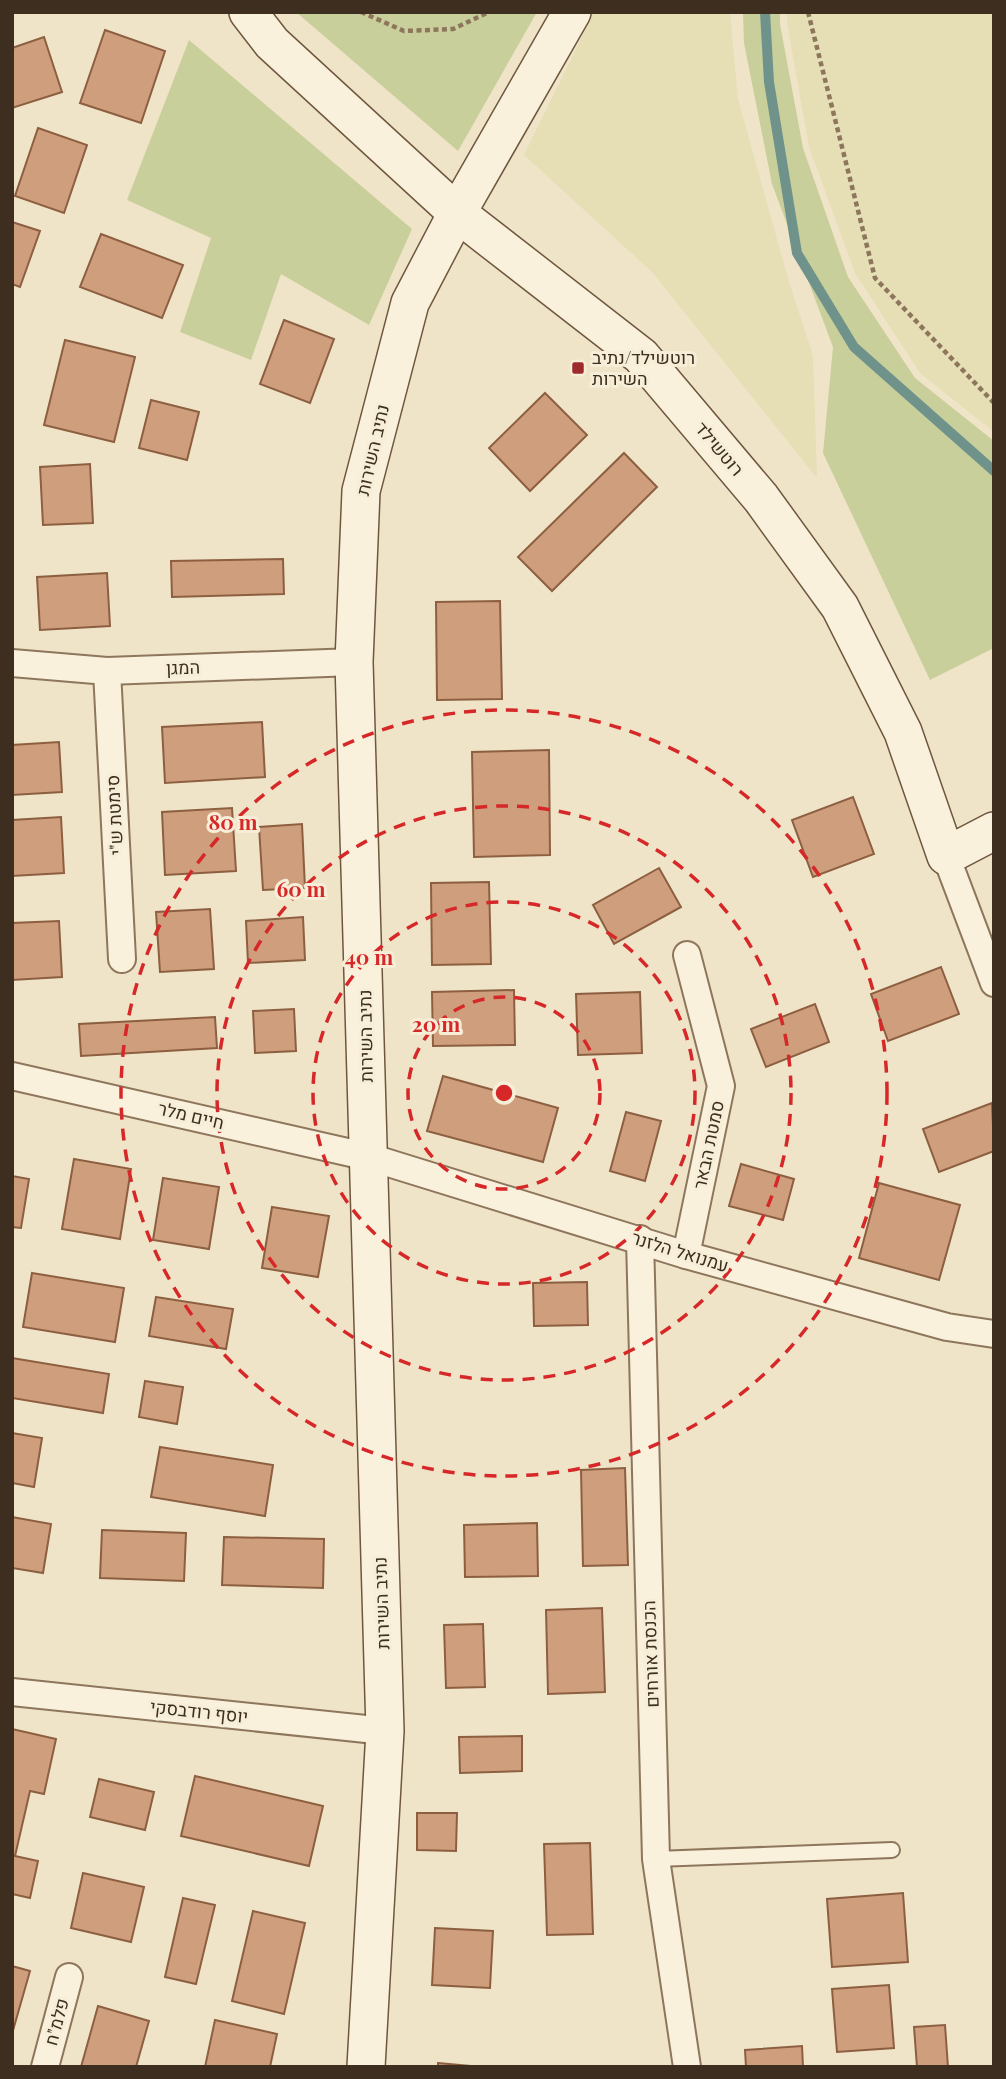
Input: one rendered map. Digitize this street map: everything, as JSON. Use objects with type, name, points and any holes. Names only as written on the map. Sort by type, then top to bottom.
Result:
[{"type":"street","name":"רוטשילד","points":[[227,12],[272,43],[457,213],[641,356],[761,498],[840,607],[903,732],[994,983]]},
{"type":"street","name":"רוטשילד","points":[[248,12],[272,43]]},
{"type":"street","name":"נתיב השירות","points":[[366,2067],[385,1731],[354,662],[360,491],[410,303],[457,213],[572,12]]},
{"type":"street","name":"המגן","points":[[12,663],[107,671],[354,662]]},
{"type":"street","name":"סימטת ש\"י","points":[[107,671],[122,959]]},
{"type":"street","points":[[946,856],[994,831]]},
{"type":"street","name":"סמטת הבאר","points":[[686,1255],[721,1086],[687,955]]},
{"type":"street","name":"חיים מלר","points":[[12,1076],[369,1157]]},
{"type":"street","name":"עמנואל הלזנר","points":[[369,1157],[686,1255],[947,1327],[994,1334]]},
{"type":"street","name":"הכנסת אורחים","points":[[640,1240],[656,1859],[687,2067]]},
{"type":"street","name":"יוסף רודבסקי","points":[[12,1692],[385,1731]]},
{"type":"street","name":"פלמ\"ח","points":[[45,2067],[69,1977]]},
{"type":"lane","points":[[656,1859],[892,1850]]},
{"type":"path","points":[[361,12],[404,31],[453,29],[489,12]]},
{"type":"path","points":[[808,12],[875,278],[994,403]]},
{"type":"shaded area","points":[[594,12],[730,12],[738,99],[787,275],[813,356],[817,478],[652,272],[524,155]]},
{"type":"shaded area","points":[[787,12],[994,12],[994,432],[920,373],[855,273],[809,147]]},
{"type":"green space","points":[[296,12],[537,12],[458,151]]},
{"type":"green space","points":[[743,12],[780,12],[803,148],[848,277],[915,378],[994,441],[994,648],[930,680],[823,453],[833,347],[772,184],[744,43]]},
{"type":"green space","points":[[189,40],[412,229],[369,325],[281,274],[251,360],[180,332],[211,238],[127,200]]},
{"type":"building","points":[[105,30],[165,51],[141,123],[80,103]]},
{"type":"building","points":[[44,37],[62,92],[12,108],[12,48]]},
{"type":"building","points":[[38,128],[87,145],[64,213],[15,196]]},
{"type":"building","points":[[12,222],[40,231],[20,287],[12,284]]},
{"type":"building","points":[[101,234],[183,265],[162,318],[80,287]]},
{"type":"building","points":[[284,320],[334,339],[310,403],[260,384]]},
{"type":"building","points":[[65,340],[135,357],[114,442],[44,425]]},
{"type":"building","points":[[545,393],[587,435],[530,491],[489,448]]},
{"type":"building","points":[[151,400],[199,412],[187,460],[139,448]]},
{"type":"building","points":[[624,453],[657,487],[552,591],[518,557]]},
{"type":"building","points":[[90,464],[93,523],[43,525],[40,467]]},
{"type":"building","points":[[283,559],[284,594],[172,597],[171,561]]},
{"type":"building","points":[[107,573],[110,626],[40,630],[37,577]]},
{"type":"building","points":[[500,601],[502,699],[437,700],[436,602]]},
{"type":"building","points":[[262,722],[265,777],[165,783],[162,727]]},
{"type":"building","points":[[59,742],[62,792],[12,795],[12,745]]},
{"type":"building","points":[[549,750],[550,855],[474,857],[472,752]]},
{"type":"building","points":[[853,797],[874,854],[813,877],[792,820]]},
{"type":"building","points":[[232,808],[236,871],[165,875],[162,812]]},
{"type":"building","points":[[61,817],[64,873],[12,876],[12,820]]},
{"type":"building","points":[[302,824],[305,888],[263,890],[259,827]]},
{"type":"building","points":[[659,868],[681,907],[614,944],[593,905]]},
{"type":"building","points":[[489,882],[491,964],[432,965],[431,883]]},
{"type":"building","points":[[210,909],[214,969],[160,972],[156,912]]},
{"type":"building","points":[[303,917],[305,960],[248,963],[246,921]]},
{"type":"building","points":[[59,921],[62,977],[12,980],[12,923]]},
{"type":"building","points":[[941,967],[959,1014],[888,1041],[871,994]]},
{"type":"building","points":[[514,990],[515,1045],[433,1046],[432,992]]},
{"type":"building","points":[[640,992],[642,1053],[578,1055],[576,994]]},
{"type":"building","points":[[815,1004],[829,1042],[766,1067],[751,1029]]},
{"type":"building","points":[[294,1009],[296,1051],[255,1053],[253,1011]]},
{"type":"building","points":[[215,1017],[217,1048],[81,1056],[79,1024]]},
{"type":"building","points":[[443,1076],[558,1108],[543,1162],[427,1131]]},
{"type":"building","points":[[992,1103],[994,1151],[939,1172],[923,1129]]},
{"type":"building","points":[[626,1112],[661,1121],[645,1181],[610,1171]]},
{"type":"building","points":[[74,1159],[131,1169],[120,1239],[62,1229]]},
{"type":"building","points":[[741,1164],[794,1179],[783,1220],[729,1206]]},
{"type":"building","points":[[12,1176],[29,1179],[21,1228],[12,1227]]},
{"type":"building","points":[[163,1178],[219,1187],[209,1249],[153,1240]]},
{"type":"building","points":[[879,1183],[960,1205],[939,1280],[859,1258]]},
{"type":"building","points":[[272,1207],[329,1216],[318,1277],[262,1268]]},
{"type":"building","points":[[32,1273],[124,1288],[115,1342],[23,1327]]},
{"type":"building","points":[[587,1282],[588,1325],[534,1326],[533,1283]]},
{"type":"building","points":[[156,1297],[233,1309],[226,1349],[149,1336]]},
{"type":"building","points":[[12,1358],[109,1374],[103,1413],[12,1398]]},
{"type":"building","points":[[145,1381],[183,1387],[177,1424],[139,1417]]},
{"type":"building","points":[[12,1433],[42,1438],[34,1487],[12,1483]]},
{"type":"building","points":[[160,1447],[273,1465],[265,1516],[151,1497]]},
{"type":"building","points":[[625,1468],[628,1565],[583,1566],[581,1470]]},
{"type":"building","points":[[12,1517],[51,1524],[43,1573],[12,1568]]},
{"type":"building","points":[[537,1523],[538,1576],[465,1577],[464,1525]]},
{"type":"building","points":[[102,1530],[186,1533],[184,1581],[100,1578]]},
{"type":"building","points":[[224,1537],[324,1539],[323,1588],[222,1585]]},
{"type":"building","points":[[602,1608],[605,1692],[548,1694],[546,1610]]},
{"type":"building","points":[[483,1624],[485,1687],[446,1688],[444,1625]]},
{"type":"building","points":[[12,1729],[56,1739],[44,1794],[30,1791],[15,1856],[38,1861],[30,1898],[12,1894]]},
{"type":"building","points":[[522,1736],[522,1771],[460,1773],[459,1737]]},
{"type":"building","points":[[195,1776],[323,1806],[309,1866],[181,1836]]},
{"type":"building","points":[[99,1779],[154,1792],[145,1830],[90,1817]]},
{"type":"building","points":[[417,1813],[457,1813],[456,1851],[417,1850]]},
{"type":"building","points":[[590,1843],[593,1934],[547,1935],[544,1844]]},
{"type":"building","points":[[83,1873],[144,1887],[131,1942],[71,1928]]},
{"type":"building","points":[[903,1893],[908,1962],[832,1967],[827,1899]]},
{"type":"building","points":[[183,1898],[215,1905],[196,1984],[165,1977]]},
{"type":"building","points":[[253,1911],[305,1923],[284,2014],[232,2001]]},
{"type":"building","points":[[435,1928],[493,1931],[490,1988],[432,1985]]},
{"type":"building","points":[[12,1966],[30,1971],[12,2034]]},
{"type":"building","points":[[889,1985],[894,2048],[837,2052],[832,1989]]},
{"type":"building","points":[[98,2006],[149,2021],[136,2067],[81,2067]]},
{"type":"building","points":[[215,2020],[277,2034],[270,2067],[205,2067]]},
{"type":"building","points":[[945,2025],[948,2067],[917,2067],[914,2027]]},
{"type":"building","points":[[802,2046],[803,2067],[746,2067],[745,2050]]},
{"type":"building","points":[[438,2063],[482,2067],[438,2067]]},
{"type":"waterway","points":[[765,12],[769,82],[797,253],[854,347],[994,471]]},
{"type":"place","name":"רוטשילד/נתיב השירות","points":[[578,368]]}]
